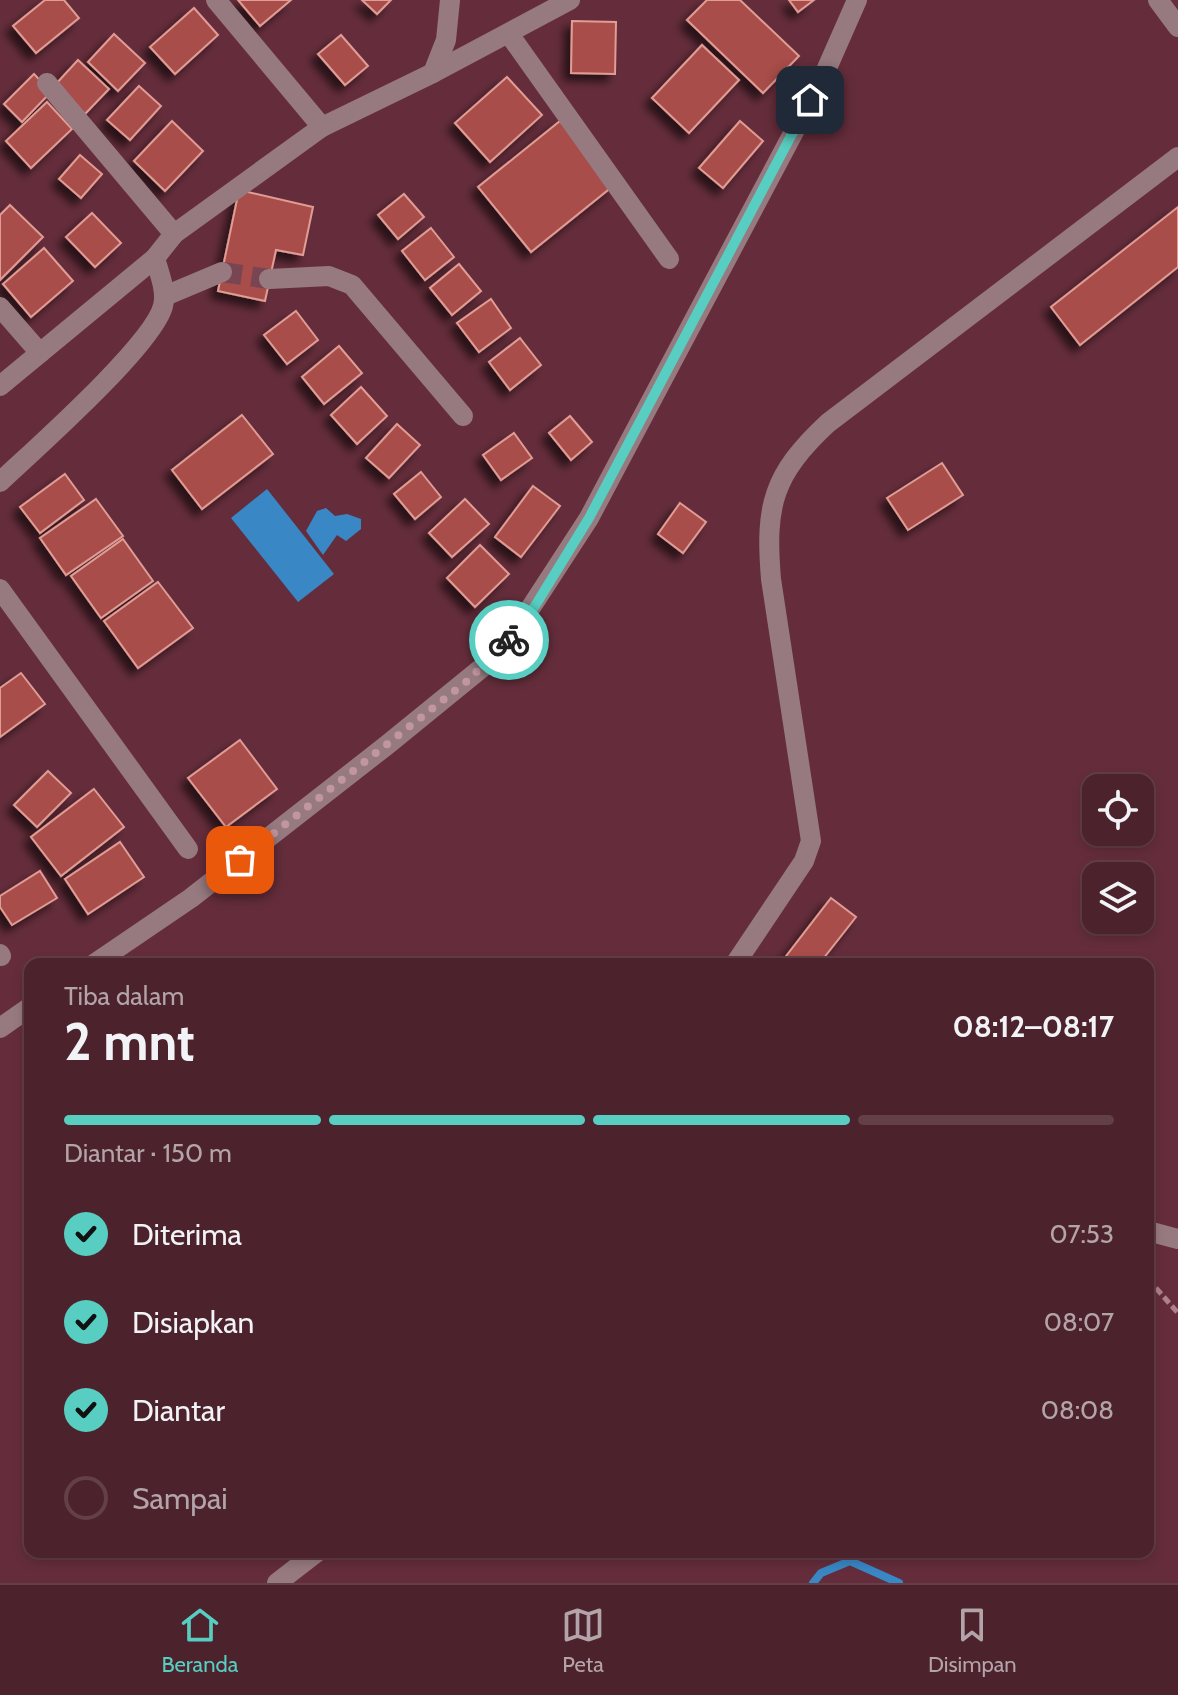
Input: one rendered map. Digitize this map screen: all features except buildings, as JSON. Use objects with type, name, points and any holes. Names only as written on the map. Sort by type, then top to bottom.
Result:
[{"type":"street","points":[[216,0],[322,127]]},
{"type":"street","points":[[433,73],[446,40],[450,0]]},
{"type":"street","points":[[0,386],[155,258],[174,234],[322,127],[433,73],[570,0]]},
{"type":"street","points":[[103,958],[191,898],[387,745],[466,682],[511,638],[589,518],[824,75],[857,0]]},
{"type":"street","points":[[1158,0],[1178,27]]},
{"type":"street","points":[[509,34],[669,259]]},
{"type":"street","points":[[47,83],[174,234]]},
{"type":"street","points":[[739,958],[804,861],[811,841],[771,579],[768,536],[773,497],[800,453],[828,423],[1178,157]]},
{"type":"street","points":[[0,482],[139,344],[157,321],[165,296],[155,258]]},
{"type":"street","points":[[165,296],[222,272]]},
{"type":"street","points":[[269,279],[329,276],[352,285],[463,416]]},
{"type":"street","points":[[0,307],[40,353]]},
{"type":"street","points":[[0,589],[188,849]]},
{"type":"street","points":[[0,1028],[24,1011]]},
{"type":"street","points":[[1154,1233],[1178,1239]]},
{"type":"street","points":[[277,1583],[309,1558]]},
{"type":"path","points":[[1154,1286],[1178,1313]]},
{"type":"water","points":[[267,489],[334,574],[298,602],[231,518]]},
{"type":"water","points":[[326,508],[335,516],[347,514],[361,519],[361,529],[346,541],[337,535],[323,555],[306,531],[317,511]]},
{"type":"waterway","points":[[813,1583],[821,1573],[850,1561],[899,1583]]},
{"type":"tunnel","points":[[222,272],[269,279]]},
{"type":"way so far","points":[[240,860],[466,682],[509,640]]},
{"type":"route","points":[[509,640],[535,606],[589,518],[701,301],[810,100]]}]
